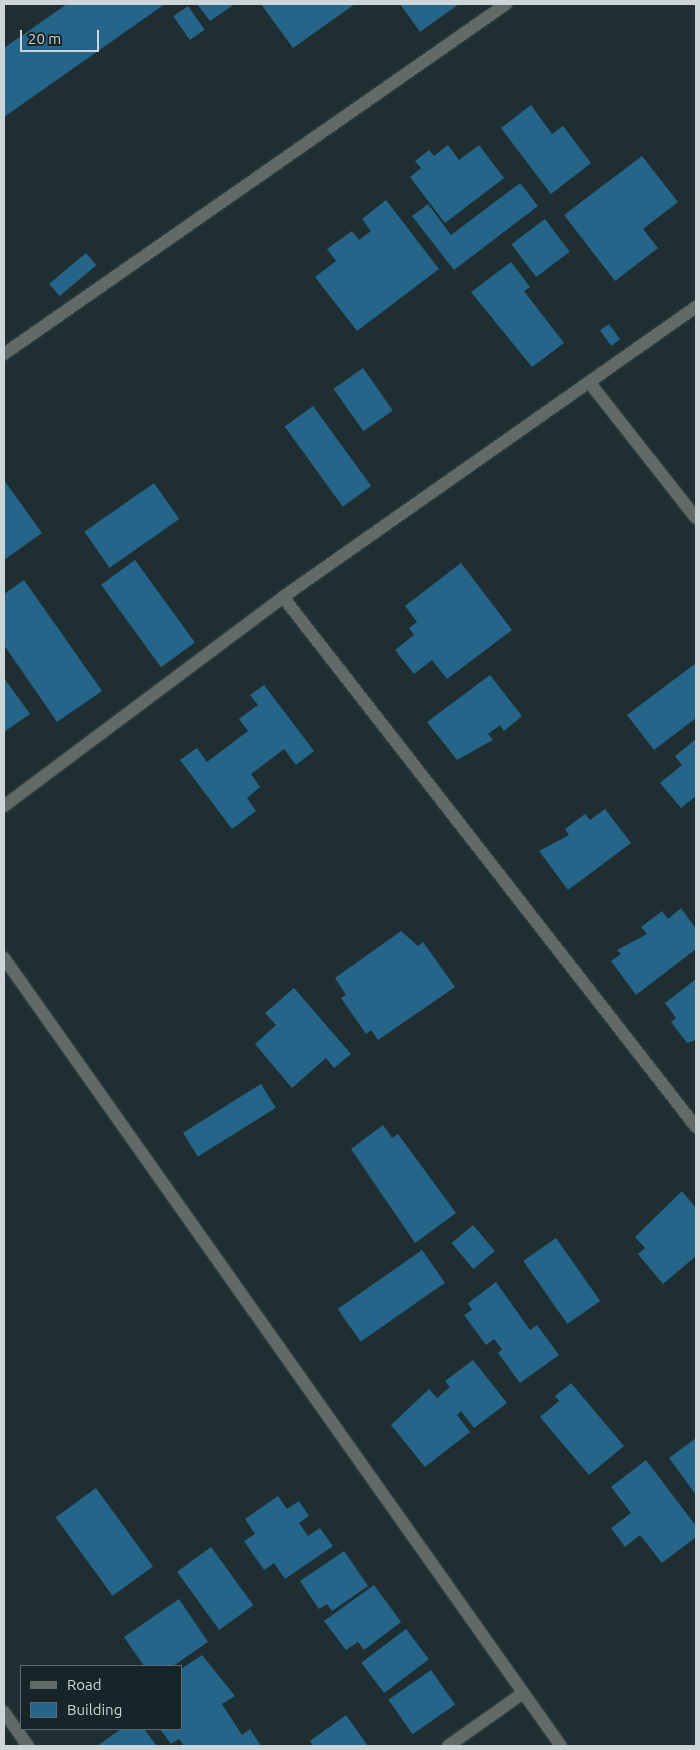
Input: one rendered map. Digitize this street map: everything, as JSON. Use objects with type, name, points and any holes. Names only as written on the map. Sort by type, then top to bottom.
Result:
[{"type":"street","points":[[4,354],[506,4]]},
{"type":"street","points":[[4,806],[283,597],[696,307]]},
{"type":"street","points":[[589,382],[696,518]]},
{"type":"street","points":[[283,597],[696,1127]]},
{"type":"street","points":[[4,958],[560,1746]]},
{"type":"street","points":[[448,1746],[523,1693]]},
{"type":"street","points":[[4,1712],[28,1746]]},
{"type":"building","points":[[67,4],[165,4],[4,117],[4,48]]},
{"type":"building","points":[[197,4],[235,4],[210,21]]},
{"type":"building","points":[[261,4],[355,4],[293,48]]},
{"type":"building","points":[[400,4],[459,4],[420,32]]},
{"type":"building","points":[[188,6],[205,30],[190,40],[173,16]]},
{"type":"building","points":[[531,105],[552,134],[563,126],[591,163],[551,194],[501,128]]},
{"type":"building","points":[[448,145],[459,160],[479,145],[504,178],[445,223],[410,177],[421,168],[415,161],[429,150],[434,156]]},
{"type":"building","points":[[642,156],[678,202],[643,229],[658,248],[615,281],[564,215]]},
{"type":"building","points":[[520,183],[538,206],[454,270],[412,216],[428,204],[451,235]]},
{"type":"building","points":[[386,200],[439,269],[357,331],[315,277],[336,261],[327,249],[352,231],[359,240],[371,231],[362,219]]},
{"type":"building","points":[[545,219],[570,252],[536,277],[511,244]]},
{"type":"building","points":[[86,253],[96,265],[60,296],[49,284]]},
{"type":"building","points":[[511,262],[530,287],[524,291],[564,343],[532,367],[471,292]]},
{"type":"building","points":[[609,324],[620,339],[611,346],[600,330]]},
{"type":"building","points":[[363,368],[393,411],[363,431],[334,389]]},
{"type":"building","points":[[313,406],[371,486],[343,507],[285,427]]},
{"type":"building","points":[[4,480],[42,533],[4,560]]},
{"type":"building","points":[[154,483],[179,519],[110,568],[84,532]]},
{"type":"building","points":[[135,560],[195,643],[161,667],[101,585]]},
{"type":"building","points":[[461,563],[512,630],[447,679],[432,660],[414,674],[395,650],[414,635],[409,628],[417,622],[405,606]]},
{"type":"building","points":[[24,580],[102,691],[57,722],[4,645],[4,594]]},
{"type":"building","points":[[696,663],[696,718],[654,750],[627,715]]},
{"type":"building","points":[[490,675],[522,716],[504,731],[500,725],[488,734],[493,740],[457,760],[427,722]]},
{"type":"building","points":[[4,678],[30,714],[4,732]]},
{"type":"building","points":[[264,685],[314,751],[296,765],[284,749],[251,774],[260,787],[247,798],[256,811],[232,829],[180,760],[197,748],[207,762],[248,731],[239,719],[258,705],[250,695]]},
{"type":"building","points":[[696,739],[696,796],[681,808],[660,783],[682,765],[675,756]]},
{"type":"building","points":[[605,809],[631,843],[568,890],[539,851],[569,835],[565,829],[585,814],[590,820]]},
{"type":"building","points":[[681,908],[696,929],[696,949],[636,995],[611,961],[621,954],[617,950],[647,934],[641,927],[662,911],[668,919]]},
{"type":"building","points":[[401,931],[418,946],[423,942],[455,987],[378,1040],[371,1030],[366,1034],[341,998],[346,995],[335,978]]},
{"type":"building","points":[[696,979],[696,1040],[687,1043],[671,1022],[676,1018],[665,1003]]},
{"type":"building","points":[[294,988],[351,1054],[334,1068],[326,1058],[292,1088],[255,1044],[276,1025],[265,1013]]},
{"type":"building","points":[[261,1084],[276,1108],[198,1156],[183,1133]]},
{"type":"building","points":[[383,1125],[392,1138],[398,1134],[456,1213],[415,1243],[351,1149]]},
{"type":"building","points":[[682,1191],[696,1208],[696,1256],[663,1284],[638,1254],[645,1248],[635,1237]]},
{"type":"building","points":[[473,1225],[495,1251],[473,1269],[452,1243]]},
{"type":"building","points":[[556,1238],[600,1301],[567,1324],[523,1261]]},
{"type":"building","points":[[422,1250],[445,1283],[361,1342],[338,1309]]},
{"type":"building","points":[[496,1282],[530,1330],[537,1325],[559,1355],[520,1383],[498,1353],[502,1349],[494,1339],[486,1345],[464,1315],[472,1310],[468,1303]]},
{"type":"building","points":[[473,1360],[507,1403],[474,1428],[461,1411],[457,1415],[470,1432],[425,1467],[391,1425],[429,1389],[437,1398],[450,1387],[445,1381]]},
{"type":"building","points":[[571,1383],[624,1446],[589,1475],[540,1417],[559,1401],[555,1396]]},
{"type":"building","points":[[696,1438],[696,1495],[669,1458]]},
{"type":"building","points":[[646,1460],[696,1526],[696,1537],[662,1563],[640,1535],[625,1547],[611,1528],[631,1513],[611,1487]]},
{"type":"building","points":[[96,1488],[153,1566],[113,1596],[56,1517]]},
{"type":"building","points":[[278,1496],[287,1509],[299,1501],[309,1516],[299,1523],[308,1536],[320,1528],[333,1546],[285,1579],[274,1563],[264,1570],[244,1541],[255,1534],[245,1519]]},
{"type":"building","points":[[211,1547],[253,1605],[219,1630],[177,1572]]},
{"type":"building","points":[[344,1551],[368,1586],[332,1611],[327,1604],[319,1609],[300,1581]]},
{"type":"building","points":[[374,1585],[401,1622],[364,1650],[358,1642],[346,1650],[324,1621]]},
{"type":"building","points":[[179,1599],[208,1642],[174,1665],[143,1665],[124,1637]]},
{"type":"building","points":[[406,1629],[429,1659],[384,1693],[361,1663]]},
{"type":"building","points":[[202,1655],[235,1696],[222,1704],[242,1735],[250,1729],[261,1746],[184,1746],[179,1739],[171,1744],[161,1730],[182,1730],[182,1668]]},
{"type":"building","points":[[431,1670],[455,1704],[412,1734],[388,1700]]},
{"type":"building","points":[[346,1715],[368,1746],[313,1746],[310,1741]]},
{"type":"building","points":[[120,1730],[145,1730],[157,1746],[97,1746]]}]
